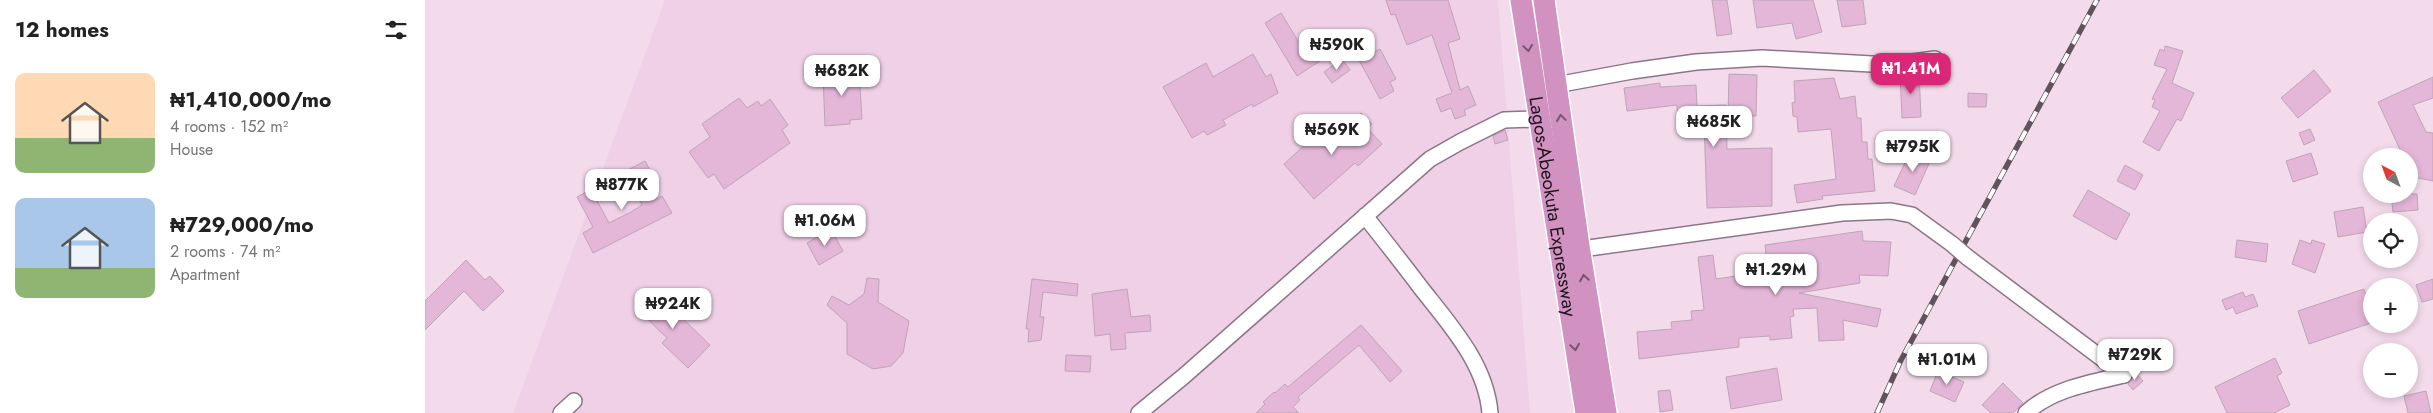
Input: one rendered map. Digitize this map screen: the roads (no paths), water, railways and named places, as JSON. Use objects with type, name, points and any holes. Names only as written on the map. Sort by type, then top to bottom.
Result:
[{"type":"highway","name":"Lagos-Abeokuta Expressway","points":[[1521,0],[1586,413]]},
{"type":"highway","name":"Lagos-Abeokuta Expressway","points":[[1544,0],[1579,246],[1606,413]]},
{"type":"street","points":[[1556,85],[1696,62],[1762,58],[1890,65],[1935,58]]},
{"type":"street","points":[[1139,413],[1184,376],[1431,159],[1460,142],[1505,120],[1539,119]]},
{"type":"street","points":[[1579,246],[1589,248],[1842,213],[1891,211],[1912,214],[2123,375],[2077,387],[2039,401],[2026,413]]},
{"type":"street","points":[[1365,216],[1457,332],[1477,367],[1489,401],[1490,413]]},
{"type":"street","points":[[561,413],[574,401]]},
{"type":"railway","points":[[1877,413],[1901,360],[2097,0]]}]
